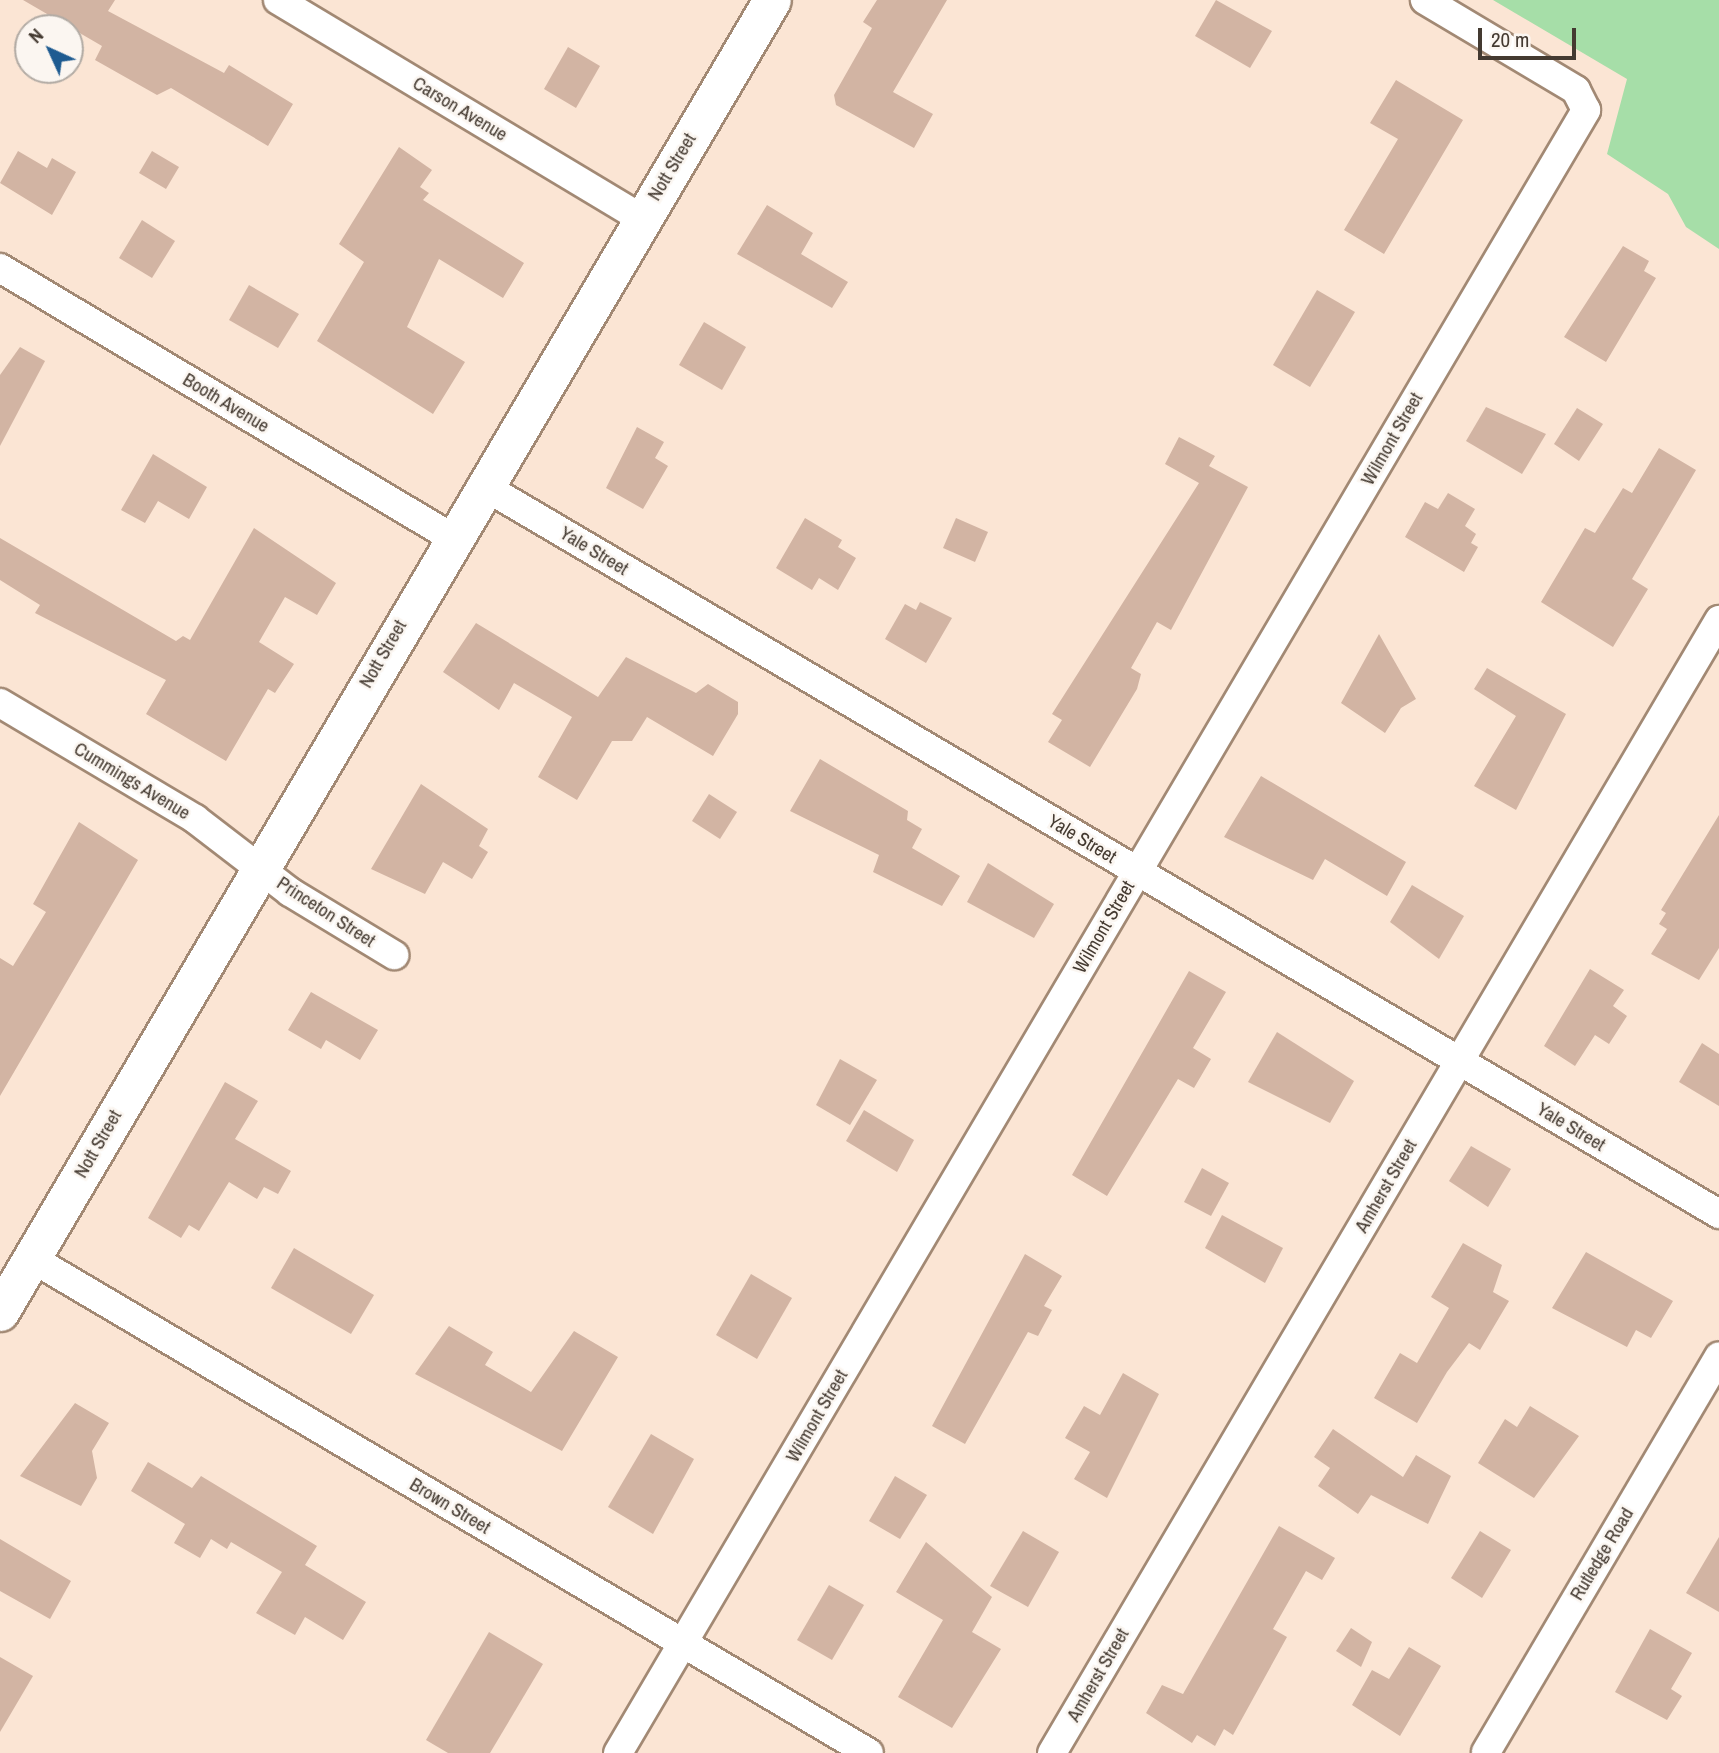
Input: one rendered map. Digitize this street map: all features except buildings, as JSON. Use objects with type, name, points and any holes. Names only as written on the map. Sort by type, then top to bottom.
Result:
[{"type":"street","name":"Carson Avenue","points":[[278,0],[641,218]]},
{"type":"street","name":"Nott Street","points":[[0,1312],[482,485],[772,0]]},
{"type":"street","name":"Wilmont Street","points":[[618,1753],[1137,871],[1586,100],[1424,0]]},
{"type":"street","name":"Booth Avenue","points":[[0,268],[452,537]]},
{"type":"street","name":"Yale Street","points":[[482,485],[1719,1214]]},
{"type":"street","name":"Amherst Street","points":[[1052,1753],[1719,620]]},
{"type":"street","name":"Cummings Avenue","points":[[0,703],[260,865]]},
{"type":"street","name":"Princeton Street","points":[[260,865],[298,898],[394,955]]},
{"type":"street","name":"Brown Street","points":[[31,1258],[869,1753]]},
{"type":"street","name":"Rutledge Road","points":[[1486,1752],[1719,1356]]},
{"type":"green space","points":[[1493,0],[1719,0],[1719,249],[1686,227],[1668,194],[1607,154],[1627,79]]}]
